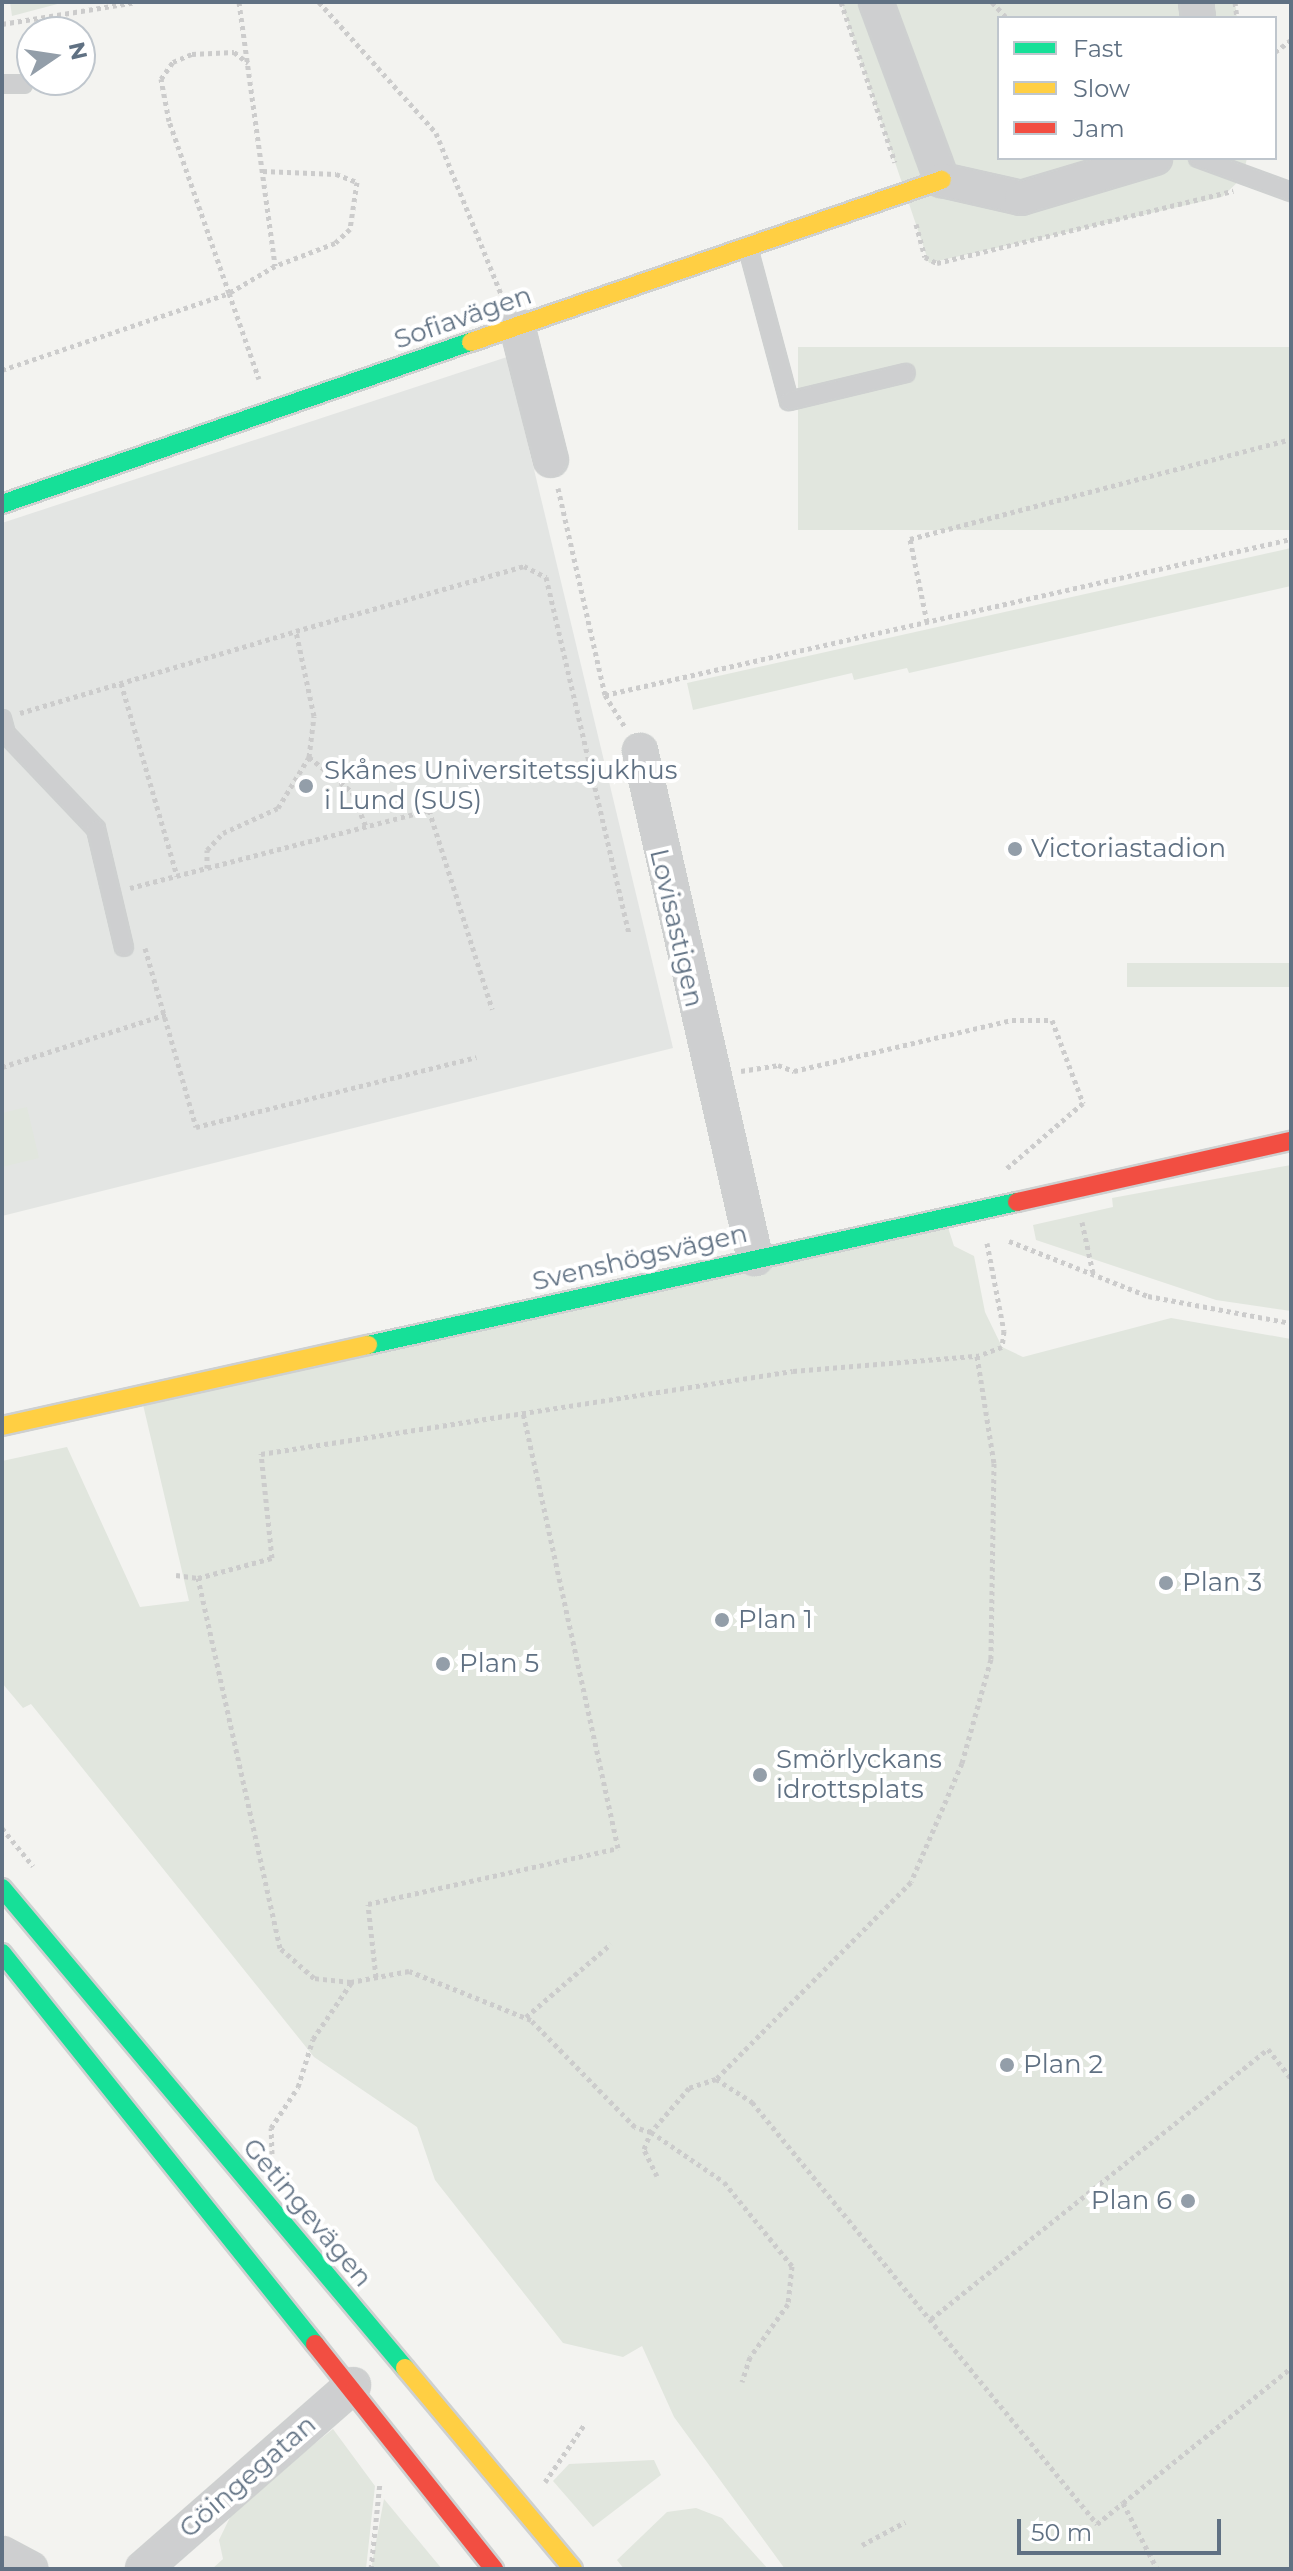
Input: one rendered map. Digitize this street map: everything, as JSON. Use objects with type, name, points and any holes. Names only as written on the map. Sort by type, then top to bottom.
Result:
[{"type":"main road","name":"Sofiavägen","points":[[2,504],[942,180]]},
{"type":"main road","name":"Svenshögsvägen","points":[[2,1426],[1291,1141]]},
{"type":"main road","name":"Getingevägen","points":[[2,1888],[572,2569]]},
{"type":"main road","points":[[2,1953],[353,2385],[494,2569]]},
{"type":"street","points":[[876,2],[942,180],[1021,198],[1148,160]]},
{"type":"street","points":[[517,326],[551,460]]},
{"type":"street","name":"Lovisastigen","points":[[640,751],[711,1076],[755,1258]]},
{"type":"street","name":"Göingegatan","points":[[143,2569],[353,2385]]},
{"type":"street","points":[[2,2554],[30,2569]]},
{"type":"lane","points":[[1203,160],[1291,192]]},
{"type":"lane","points":[[748,248],[789,401],[906,373]]},
{"type":"lane","points":[[2,719],[6,734],[96,829],[124,947]]},
{"type":"path","points":[[2,24],[136,2]]},
{"type":"path","points":[[239,2],[275,266]]},
{"type":"path","points":[[319,2],[436,133],[517,326]]},
{"type":"path","points":[[248,63],[234,52],[192,54],[173,62],[161,79],[169,121],[270,413]]},
{"type":"path","points":[[2,370],[229,293],[275,266],[335,243],[350,229],[357,182],[263,171]]},
{"type":"path","points":[[927,622],[910,539],[1291,439]]},
{"type":"path","points":[[551,460],[605,695],[640,751]]},
{"type":"path","points":[[605,695],[1291,539]]},
{"type":"path","points":[[2,719],[524,566],[546,577],[629,934]]},
{"type":"path","points":[[207,868],[207,850],[223,833],[278,808],[309,757],[314,716],[296,631]]},
{"type":"path","points":[[121,683],[177,876]]},
{"type":"path","points":[[309,757],[352,792],[366,827]]},
{"type":"path","points":[[110,893],[429,810],[492,1009]]},
{"type":"path","points":[[124,947],[150,948],[196,1127],[476,1057]]},
{"type":"path","points":[[2,1067],[167,1014]]},
{"type":"path","points":[[711,1076],[778,1065],[794,1071],[1012,1020],[1052,1020],[1083,1103]]},
{"type":"path","points":[[1078,1205],[1093,1273]]},
{"type":"path","points":[[176,1575],[198,1578],[272,1558],[261,1454],[793,1371],[977,1356],[1002,1347],[1004,1331],[986,1234]]},
{"type":"path","points":[[1022,1245],[1148,1296],[1291,1323]]},
{"type":"path","points":[[657,2176],[644,2149],[651,2132],[689,2088],[716,2079],[911,1882],[962,1763],[991,1659],[994,1463],[977,1356]]},
{"type":"path","points":[[376,1977],[368,1904],[618,1848],[523,1412]]},
{"type":"path","points":[[198,1578],[280,1948],[314,1978],[351,1982],[409,1971],[526,2017],[635,2127],[651,2132],[724,2182],[792,2266],[788,2304],[750,2357],[742,2382]]},
{"type":"path","points":[[526,2017],[611,1944]]},
{"type":"path","points":[[272,2156],[271,2128],[298,2087],[313,2039],[351,1982]]},
{"type":"path","points":[[931,2319],[1268,2049],[1291,2078]]},
{"type":"path","points":[[716,2079],[752,2102],[1097,2524],[1291,2368]]},
{"type":"path","points":[[545,2483],[584,2425]]},
{"type":"path","points":[[371,2569],[380,2477]]},
{"type":"path","points":[[1123,2503],[1157,2569]]},
{"type":"path","points":[[862,2545],[905,2522]]},
{"type":"shaded area","points":[[10,2],[65,2],[12,16]]},
{"type":"shaded area","points":[[841,2],[1235,2],[1237,16],[997,16],[997,160],[1247,160],[1243,177],[1222,197],[929,263]]},
{"type":"shaded area","points":[[798,347],[1291,347],[1291,530],[798,530]]},
{"type":"shaded area","name":"Skånes Universitetssjukhus i Lund (SUS)","points":[[507,357],[673,1048],[2,1216],[2,523]]},
{"type":"shaded area","points":[[1291,548],[1291,586],[909,673],[907,668],[854,680],[852,673],[693,710],[687,683]]},
{"type":"shaded area","points":[[1127,963],[1291,963],[1291,987],[1127,987]]},
{"type":"shaded area","points":[[27,1107],[39,1158],[2,1167],[2,1113]]},
{"type":"shaded area","points":[[1291,1165],[1291,1311],[1216,1300],[1036,1240],[1033,1225],[1113,1207],[1112,1198]]},
{"type":"shaded area","name":"Smörlyckans idrottsplats","points":[[944,1215],[954,1246],[974,1256],[985,1312],[1002,1347],[1023,1357],[1171,1318],[1291,1339],[1291,2569],[785,2569],[674,2417],[642,2346],[623,2357],[563,2343],[435,2180],[417,2127],[314,2057],[31,1704],[23,1708],[2,1683],[2,1461],[67,1447],[140,1607],[189,1601],[141,1396]]},
{"type":"shaded area","points":[[333,2429],[375,2486],[366,2569],[212,2569],[223,2559],[219,2540],[235,2507]]},
{"type":"shaded area","points":[[654,2460],[661,2475],[593,2527],[553,2481],[569,2464]]},
{"type":"shaded area","points":[[384,2499],[442,2569],[371,2569]]},
{"type":"shaded area","points":[[696,2508],[722,2518],[768,2569],[624,2569],[617,2560],[667,2512]]},
{"type":"traffic: fast","points":[[2,504],[471,342]]},
{"type":"traffic: fast","points":[[368,1345],[1017,1202]]},
{"type":"traffic: fast","points":[[2,1888],[405,2368]]},
{"type":"traffic: fast","points":[[2,1953],[315,2344]]},
{"type":"traffic: slow","points":[[471,342],[942,180]]},
{"type":"traffic: slow","points":[[2,1426],[368,1345]]},
{"type":"traffic: slow","points":[[405,2368],[573,2569]]},
{"type":"traffic: jam","points":[[1017,1202],[1291,1141]]},
{"type":"traffic: jam","points":[[315,2344],[494,2569]]},
{"type":"place","name":"Skånes Universitetssjukhus i Lund (SUS)","points":[[306,786]]},
{"type":"place","name":"Victoriastadion","points":[[1015,849]]},
{"type":"place","name":"Plan 3","points":[[1166,1583]]},
{"type":"place","name":"Plan 1","points":[[722,1620]]},
{"type":"place","name":"Plan 5","points":[[443,1664]]},
{"type":"place","name":"Smörlyckans idrottsplats","points":[[760,1775]]},
{"type":"place","name":"Plan 2","points":[[1007,2065]]},
{"type":"place","name":"Plan 6","points":[[1188,2201]]}]
